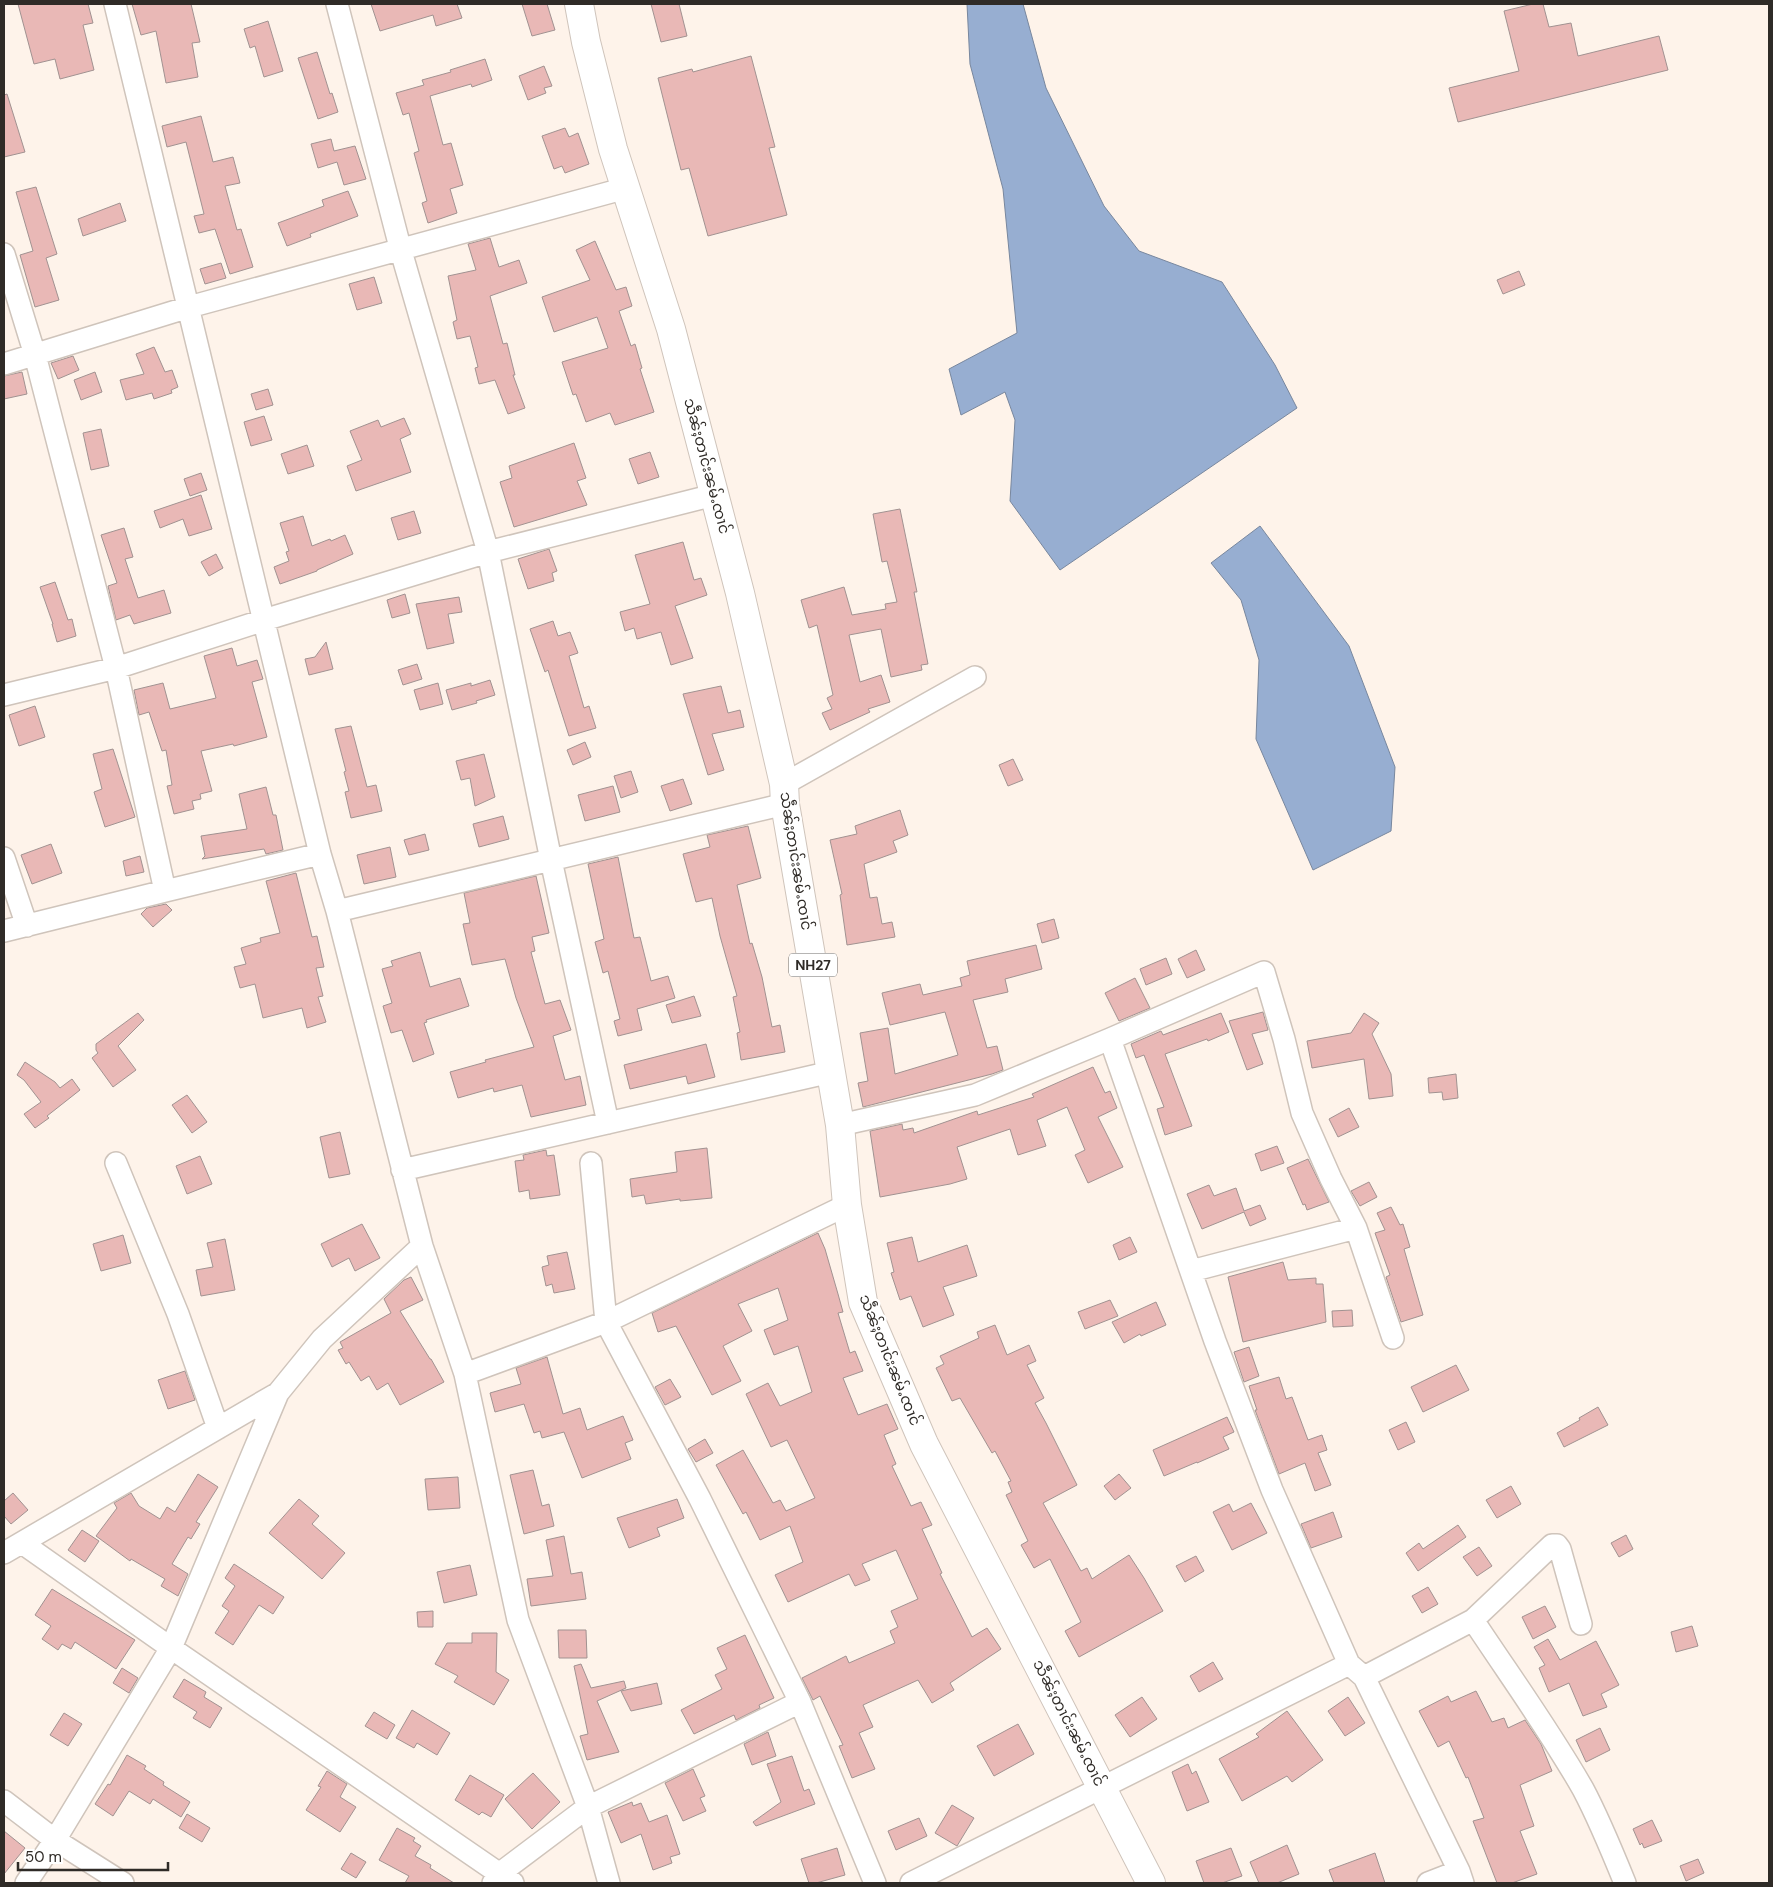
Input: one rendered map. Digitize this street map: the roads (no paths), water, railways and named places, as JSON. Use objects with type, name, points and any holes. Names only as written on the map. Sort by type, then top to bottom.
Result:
[{"type":"highway","name":"သဵၼ်ႈတၢင်းၼမ်ႉၸၢင်","points":[[579,4],[586,42],[613,149],[671,329],[740,593],[784,794],[840,1125],[848,1205],[863,1302],[924,1444],[1151,1883]]},
{"type":"street","points":[[115,4],[320,854],[337,911],[422,1246],[465,1374],[518,1620],[588,1807],[609,1883]]},
{"type":"street","points":[[337,4],[402,251],[488,552],[551,860],[608,1123]]},
{"type":"street","points":[[4,364],[189,307],[402,251],[626,188]]},
{"type":"street","points":[[4,254],[35,355],[116,668],[165,891]]},
{"type":"street","points":[[4,696],[116,668],[264,620],[488,552],[714,495]]},
{"type":"street","points":[[337,911],[551,860],[784,794],[974,677]]},
{"type":"street","points":[[4,931],[320,854]]},
{"type":"street","points":[[4,858],[27,926]]},
{"type":"street","points":[[840,1125],[975,1095],[1264,972],[1284,1039],[1302,1113],[1331,1179],[1356,1228],[1393,1338]]},
{"type":"street","points":[[1110,1039],[1215,1341],[1272,1490],[1357,1670],[1461,1877],[1428,1883]]},
{"type":"street","points":[[402,1170],[831,1072]]},
{"type":"street","points":[[591,1162],[606,1322],[700,1499],[800,1702],[875,1883]]},
{"type":"street","points":[[116,1163],[178,1314],[218,1428]]},
{"type":"street","points":[[465,1374],[606,1322],[848,1205]]},
{"type":"street","points":[[1191,1271],[1356,1228]]},
{"type":"street","points":[[26,1883],[55,1840],[172,1648],[278,1394],[322,1339],[422,1246]]},
{"type":"street","points":[[278,1394],[13,1548],[172,1648],[502,1880],[588,1807],[800,1702]]},
{"type":"street","points":[[911,1883],[1103,1789],[1357,1670],[1473,1620],[1552,1545],[1557,1545],[1560,1549],[1581,1624]]},
{"type":"street","points":[[1473,1620],[1584,1791],[1610,1846],[1624,1883]]},
{"type":"street","points":[[4,1801],[55,1840],[123,1883]]},
{"type":"water","points":[[967,4],[1023,4],[1046,88],[1104,206],[1139,251],[1222,282],[1275,365],[1297,408],[1060,570],[1010,501],[1015,420],[1005,392],[961,415],[949,369],[1017,333],[1003,189],[970,64]]},
{"type":"water","points":[[1260,526],[1349,646],[1395,767],[1391,831],[1313,870],[1256,739],[1259,660],[1241,600],[1211,563]]}]
